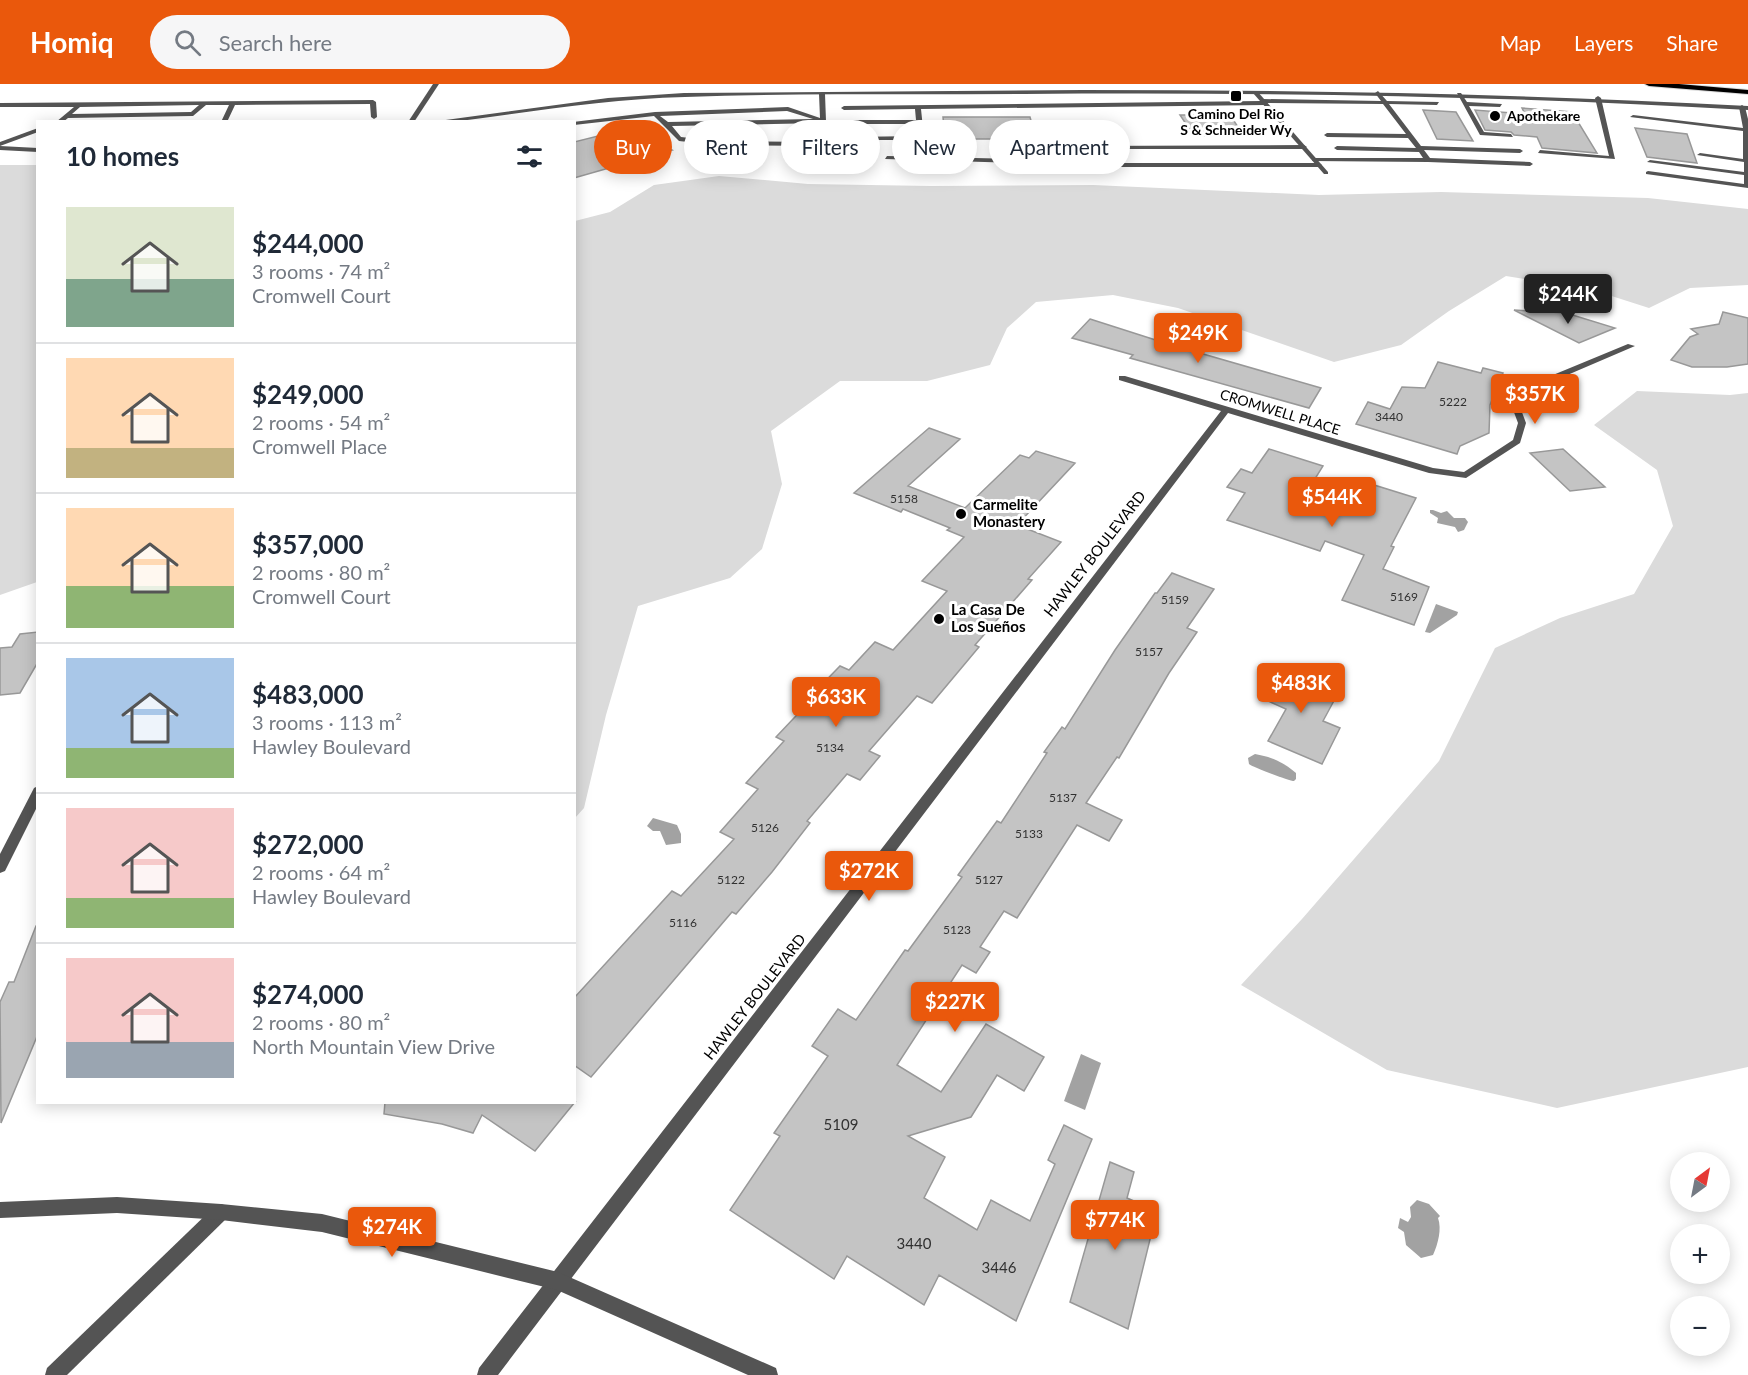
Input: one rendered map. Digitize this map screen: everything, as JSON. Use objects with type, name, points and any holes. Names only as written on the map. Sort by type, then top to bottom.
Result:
[{"type":"highway","points":[[1649,84],[1748,92]]},
{"type":"street","points":[[412,120],[436,84]]},
{"type":"street","points":[[1255,92],[1326,173]]},
{"type":"street","points":[[1054,93],[1058,105]]},
{"type":"street","points":[[1378,93],[1428,160]]},
{"type":"street","points":[[450,120],[608,100],[684,95],[1378,93],[1598,98],[1745,107],[1747,186],[1648,173]]},
{"type":"street","points":[[822,94],[823,120]]},
{"type":"street","points":[[1459,94],[1482,134],[1511,136]]},
{"type":"street","points":[[1540,152],[1613,158],[1598,98]]},
{"type":"street","points":[[0,105],[373,102],[374,117]]},
{"type":"street","points":[[844,108],[1264,102],[1437,103]]},
{"type":"street","points":[[66,116],[193,114],[205,103]]},
{"type":"street","points":[[225,120],[233,103]]},
{"type":"street","points":[[1465,104],[1500,105]]},
{"type":"street","points":[[61,120],[79,105]]},
{"type":"street","points":[[918,107],[920,120]]},
{"type":"street","points":[[576,123],[654,114],[788,109],[820,120]]},
{"type":"street","points":[[654,114],[662,120]]},
{"type":"street","points":[[1633,117],[1746,130]]},
{"type":"street","points":[[672,124],[781,122]]},
{"type":"street","points":[[672,130],[679,139],[684,139]]},
{"type":"street","points":[[0,146],[36,131]]},
{"type":"street","points":[[1327,135],[1410,136]]},
{"type":"street","points":[[0,146],[36,150]]},
{"type":"street","points":[[1130,148],[1304,147]]},
{"type":"street","points":[[1337,148],[1520,151]]},
{"type":"street","points":[[1700,155],[1747,161]]},
{"type":"street","points":[[887,158],[1055,162],[1081,165],[1428,160],[1530,164]]},
{"type":"street","points":[[1650,162],[1747,174]]},
{"type":"street","name":"CROMWELL PLACE","points":[[1122,378],[1432,471],[1466,475],[1517,441],[1522,423],[1516,407],[1527,390],[1631,346]]},
{"type":"street","name":"HAWLEY BOULEVARD","points":[[486,1375],[1227,410]]},
{"type":"street","points":[[0,867],[36,794]]},
{"type":"street","points":[[0,1210],[117,1205],[221,1212],[322,1223],[558,1281],[769,1375]]},
{"type":"street","points":[[54,1375],[221,1212]]},
{"type":"shaded area","points":[[0,165],[36,165],[36,582],[0,595]]},
{"type":"shaded area","points":[[719,176],[808,184],[1093,185],[1319,195],[1441,192],[1648,198],[1748,209],[1748,285],[1690,288],[1649,308],[1596,291],[1506,276],[1449,311],[1401,345],[1334,362],[1178,308],[1113,295],[1036,302],[1007,328],[990,365],[927,381],[840,381],[771,431],[782,484],[762,549],[730,578],[638,606],[606,715],[584,808],[576,817],[576,221],[610,212],[654,185]]},
{"type":"shaded area","points":[[1637,391],[1730,395],[1748,393],[1748,1067],[1557,1108],[1387,1070],[1241,985],[1302,919],[1439,761],[1495,648],[1560,618],[1634,594],[1673,526],[1657,470],[1594,425]]},
{"type":"shaded area","points":[[1430,510],[1441,513],[1447,511],[1454,518],[1465,518],[1468,522],[1464,530],[1458,532],[1455,527],[1437,523],[1438,518],[1430,513]]},
{"type":"shaded area","points":[[1436,604],[1458,612],[1457,615],[1430,633],[1425,632]]},
{"type":"shaded area","points":[[1255,754],[1272,758],[1286,766],[1296,773],[1296,779],[1294,781],[1286,779],[1249,764],[1248,758]]},
{"type":"shaded area","points":[[653,818],[677,825],[681,834],[681,843],[666,845],[660,831],[653,831],[647,826]]},
{"type":"shaded area","points":[[1081,1054],[1101,1063],[1085,1110],[1064,1101]]},
{"type":"shaded area","points":[[1417,1200],[1429,1204],[1440,1216],[1438,1218],[1439,1236],[1433,1255],[1421,1258],[1406,1245],[1404,1232],[1398,1228],[1400,1218],[1408,1222],[1411,1217],[1410,1207]]},
{"type":"building","points":[[1522,108],[1572,112],[1597,153],[1542,148],[1537,137],[1485,130],[1475,110],[1525,114]]},
{"type":"building","points":[[1423,110],[1456,112],[1473,141],[1437,139]]},
{"type":"building","points":[[1180,115],[1230,115],[1244,136],[1194,136]]},
{"type":"building","points":[[943,117],[1030,117],[1031,120],[989,120],[989,139],[977,139],[977,120],[943,120]]},
{"type":"building","points":[[1635,128],[1687,134],[1697,163],[1647,157]]},
{"type":"building","points":[[594,137],[594,172],[576,177],[576,142]]},
{"type":"building","points":[[1514,310],[1566,313],[1615,328],[1579,343]]},
{"type":"building","points":[[1723,312],[1748,318],[1748,364],[1727,367],[1692,367],[1671,360],[1690,337],[1698,334],[1691,329],[1719,324]]},
{"type":"building","points":[[1090,319],[1321,388],[1309,408],[1130,358],[1133,355],[1072,338]]},
{"type":"building","points":[[1438,362],[1481,373],[1483,368],[1503,373],[1490,405],[1489,433],[1460,446],[1457,454],[1356,424],[1368,402],[1390,409],[1402,387],[1425,388]]},
{"type":"building","points":[[929,428],[960,439],[908,486],[965,508],[1020,455],[1029,458],[1036,451],[1075,463],[1017,525],[1061,542],[1028,579],[1032,580],[975,645],[979,647],[932,703],[917,696],[869,751],[880,756],[860,780],[847,774],[807,821],[810,823],[772,872],[736,914],[732,912],[591,1077],[576,1066],[576,996],[672,891],[681,896],[734,839],[720,832],[758,789],[746,783],[784,741],[776,737],[811,700],[808,699],[840,666],[849,670],[875,642],[893,650],[947,591],[922,581],[964,537],[947,530],[950,528],[903,509],[901,512],[854,493]]},
{"type":"building","points":[[1269,449],[1323,466],[1308,490],[1362,506],[1374,485],[1416,498],[1391,546],[1394,547],[1383,569],[1429,587],[1414,625],[1342,600],[1364,555],[1325,541],[1320,551],[1227,520],[1245,493],[1227,487],[1241,469],[1252,473]]},
{"type":"building","points":[[1563,449],[1605,487],[1570,491],[1530,453]]},
{"type":"building","points":[[1172,573],[1214,589],[1187,628],[1197,632],[1169,673],[1119,758],[1117,757],[1086,803],[1122,820],[1109,841],[1077,825],[1017,918],[1004,911],[980,947],[990,952],[976,973],[962,965],[897,1065],[941,1092],[986,1024],[1044,1057],[1024,1091],[997,1075],[971,1117],[908,1136],[945,1157],[924,1198],[977,1230],[991,1200],[1030,1221],[1055,1164],[1048,1160],[1064,1125],[1092,1139],[1016,1321],[939,1275],[924,1305],[847,1256],[834,1279],[730,1210],[780,1136],[774,1133],[828,1056],[812,1046],[838,1009],[856,1020],[905,950],[908,951],[962,877],[958,875],[997,821],[1001,823],[1047,753],[1044,752],[1062,727],[1065,729],[1115,650]]},
{"type":"building","points":[[36,632],[36,665],[20,693],[0,695],[0,648],[12,647],[20,634]]},
{"type":"building","points":[[1278,665],[1322,683],[1318,690],[1336,697],[1323,721],[1340,728],[1322,764],[1268,741],[1286,709],[1259,697]]},
{"type":"building","points":[[36,926],[36,1039],[1,1123],[0,1002],[9,982],[14,982]]},
{"type":"building","points":[[385,1104],[573,1104],[535,1151],[482,1115],[473,1133],[442,1124],[384,1114]]},
{"type":"building","points":[[1110,1162],[1134,1172],[1127,1198],[1157,1211],[1128,1329],[1070,1302]]},
{"type":"place","name":"Camino Del Rio S & Schneider Wy","points":[[1236,96]]},
{"type":"place","name":"Apothekare","points":[[1495,116]]},
{"type":"place","name":"Carmelite Monastery","points":[[961,514]]},
{"type":"place","name":"La Casa De Los Sueños","points":[[939,619]]}]
